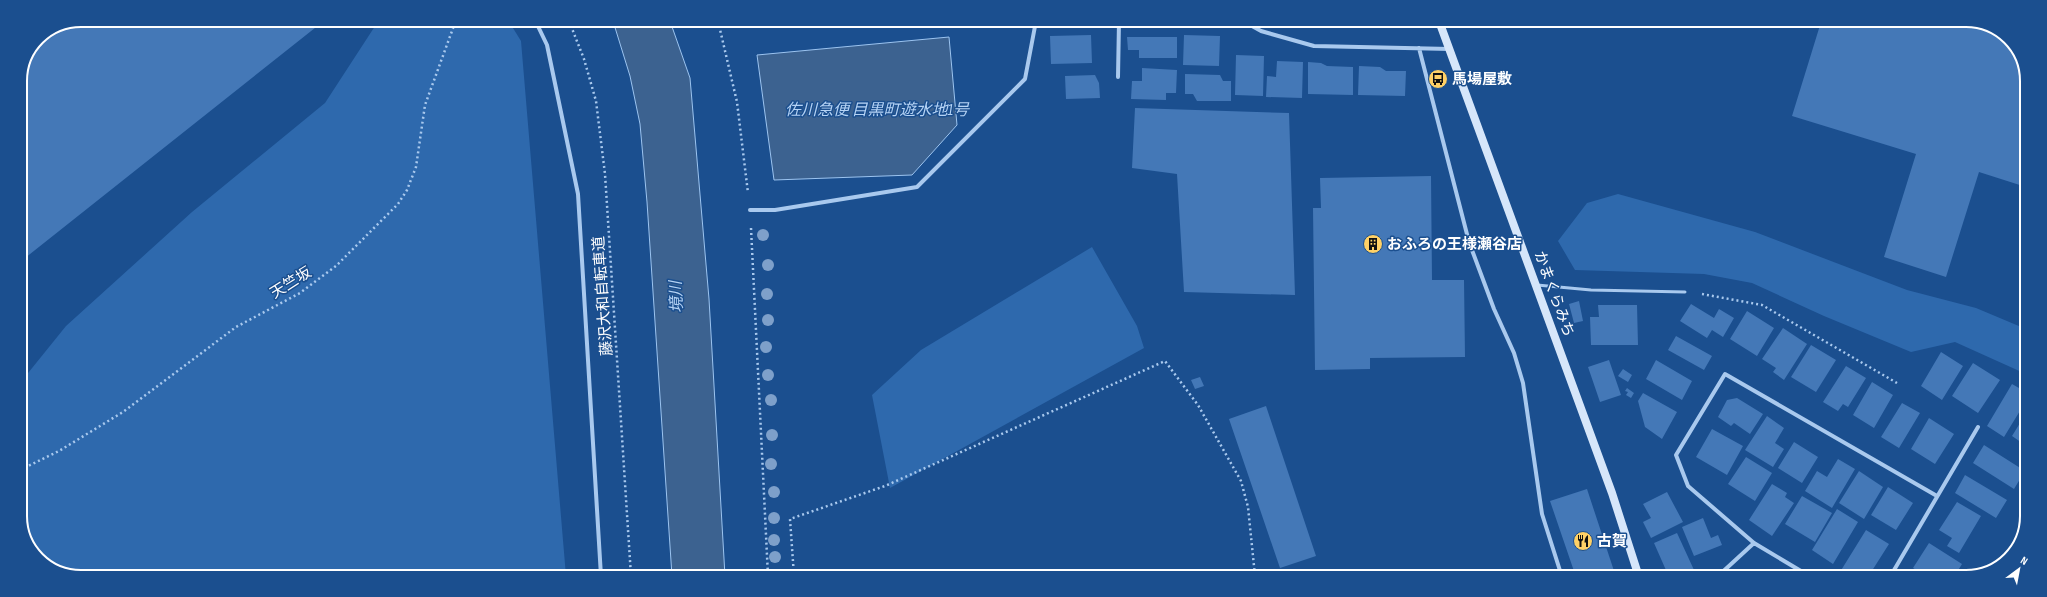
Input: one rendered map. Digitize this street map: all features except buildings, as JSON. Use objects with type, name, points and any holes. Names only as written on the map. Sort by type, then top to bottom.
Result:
[{"type":"main road","name":"かまくらみち","points":[[1441,27],[1612,493],[1637,570]]},
{"type":"street","points":[[538,27],[547,45],[578,194],[601,570]]},
{"type":"street","points":[[750,210],[774,210],[918,187],[1026,79],[1035,27]]},
{"type":"street","points":[[1118,77],[1119,27]]},
{"type":"street","points":[[1255,27],[1314,46],[1450,49]]},
{"type":"street","points":[[1419,48],[1469,242],[1494,309],[1514,353],[1523,383],[1542,514],[1560,570]]},
{"type":"street","points":[[1799,570],[1754,543],[1688,486],[1676,455],[1725,374],[1937,496]]},
{"type":"street","points":[[1894,570],[1978,427]]},
{"type":"street","points":[[1725,570],[1754,543]]},
{"type":"lane","points":[[1536,285],[1591,290],[1685,292]]},
{"type":"path","name":"天竺坂","points":[[27,467],[59,451],[123,412],[236,327],[300,293],[336,266],[388,214],[408,190],[416,166],[426,105],[454,27]]},
{"type":"path","name":"藤沢大和自転車道","points":[[572,27],[584,59],[596,101],[604,167],[631,570]]},
{"type":"path","points":[[719,27],[737,102],[750,210],[768,570]]},
{"type":"path","points":[[1685,292],[1762,305],[1897,383]]},
{"type":"path","points":[[794,570],[790,518],[885,486],[1165,361],[1198,406],[1240,481],[1248,507],[1254,570]]},
{"type":"shaded area","points":[[374,27],[512,27],[521,41],[565,570],[74,570],[51,561],[38,549],[34,543],[27,519],[27,374],[66,326],[192,212],[325,103]]},
{"type":"shaded area","points":[[1618,194],[1755,232],[1907,290],[1976,308],[2020,326],[2020,371],[1955,342],[1911,352],[1824,316],[1752,283],[1704,274],[1575,270],[1558,241],[1587,203]]},
{"type":"shaded area","points":[[1092,247],[1137,326],[1144,348],[890,488],[872,395],[921,350]]},
{"type":"water","name":"境川","points":[[615,27],[672,27],[690,78],[709,299],[725,570],[672,570],[647,202],[640,124],[630,76]]},
{"type":"water","name":"佐川急便 目黒町遊水地1号","points":[[949,37],[957,125],[912,175],[774,180],[757,55]]},
{"type":"place","name":"馬場屋敷","points":[[1438,79]]},
{"type":"place","name":"おふろの王様瀬谷店","points":[[1373,244]]},
{"type":"place","name":"古賀","points":[[1583,541]]}]
